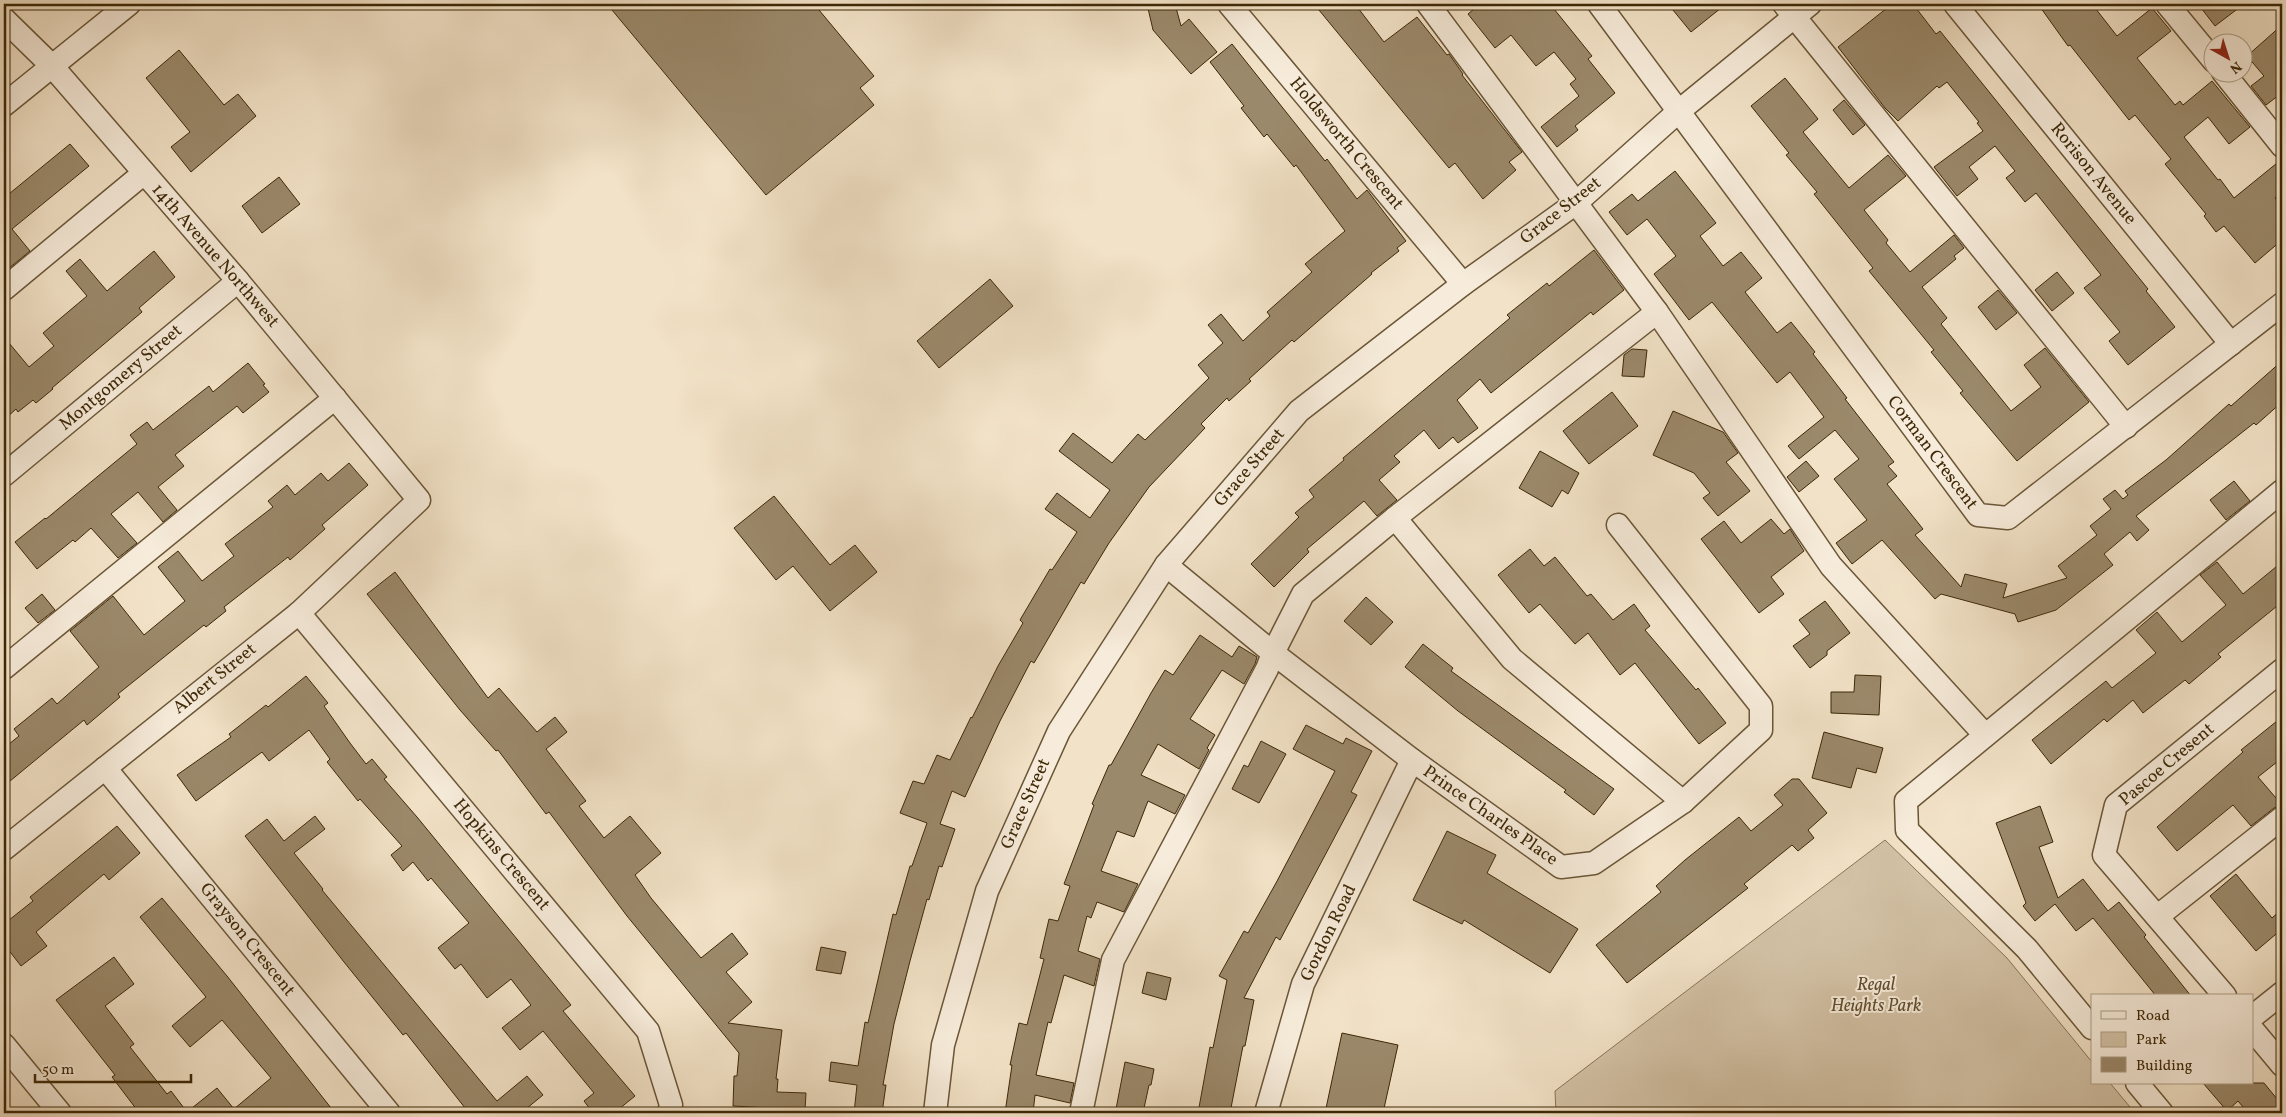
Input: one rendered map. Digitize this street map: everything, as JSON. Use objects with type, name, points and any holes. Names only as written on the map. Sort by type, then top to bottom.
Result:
[{"type":"street","points":[[4,105],[129,4]]},
{"type":"street","name":"Holdsworth Crescent","points":[[1229,4],[1463,284]]},
{"type":"street","points":[[1428,4],[1657,312],[1831,566],[1986,735]]},
{"type":"street","points":[[1599,4],[1678,111]]},
{"type":"street","name":"Rorison Avenue","points":[[1955,4],[2231,344]]},
{"type":"street","points":[[2167,4],[2204,49]]},
{"type":"street","points":[[1796,8],[2126,426]]},
{"type":"street","name":"Grace Street","points":[[935,1113],[944,1045],[987,891],[1059,731],[1166,565],[1299,411],[1463,284],[1576,202],[1796,8]]},
{"type":"street","name":"14th Avenue Northwest","points":[[4,19],[52,66],[238,281],[419,500]]},
{"type":"street","points":[[2231,82],[2282,146]]},
{"type":"street","name":"Corman Crescent","points":[[1678,111],[1978,515],[2008,518],[2282,304]]},
{"type":"street","points":[[4,289],[144,173]]},
{"type":"street","name":"Montgomery Street","points":[[4,476],[238,281]]},
{"type":"street","points":[[1081,1113],[1113,960],[1267,670],[1272,653],[1303,594],[1394,518],[1657,312]]},
{"type":"street","points":[[4,668],[335,398]]},
{"type":"street","points":[[2091,1027],[2027,949],[1907,830],[1906,801],[2282,491]]},
{"type":"street","name":"Albert Street","points":[[4,849],[298,613],[419,500]]},
{"type":"street","points":[[1394,518],[1512,659],[1683,802]]},
{"type":"street","name":"Prince Charles Place","points":[[1166,565],[1272,653],[1412,760],[1561,867],[1594,863],[1683,802],[1761,730],[1761,706],[1618,525]]},
{"type":"street","name":"Hopkins Crescent","points":[[298,613],[648,1030],[670,1106],[669,1113]]},
{"type":"street","name":"Pascoe Cresent","points":[[2223,994],[2104,855],[2116,805],[2282,670]]},
{"type":"street","name":"Gordon Road","points":[[1266,1113],[1303,984],[1412,760]]},
{"type":"street","name":"Grayson Crescent","points":[[105,768],[390,1113]]},
{"type":"street","points":[[2158,916],[2282,818]]},
{"type":"street","points":[[2254,1015],[2282,992]]},
{"type":"street","points":[[2254,1031],[2282,1065]]},
{"type":"street","points":[[4,1045],[60,1113]]},
{"type":"street","points":[[2138,1084],[2162,1113]]},
{"type":"green space","name":"Regal Heights Park","points":[[1885,840],[2007,958],[2091,1061],[2091,1084],[2111,1084],[2135,1113],[1556,1113],[1555,1091]]},
{"type":"building","points":[[607,4],[814,4],[874,76],[860,88],[874,105],[766,195]]},
{"type":"building","points":[[1147,4],[1175,4],[1181,26],[1189,19],[1217,52],[1191,74],[1153,30]]},
{"type":"building","points":[[1314,4],[1355,4],[1384,42],[1417,17],[1447,55],[1449,54],[1462,75],[1522,152],[1509,162],[1516,170],[1483,199],[1455,163],[1449,168]]},
{"type":"building","points":[[1480,4],[1550,4],[1592,56],[1588,59],[1615,93],[1575,126],[1578,130],[1557,147],[1541,127],[1579,96],[1570,84],[1576,79],[1554,52],[1536,66],[1511,35],[1495,48],[1468,14]]},
{"type":"building","points":[[1668,4],[1726,4],[1691,32]]},
{"type":"building","points":[[1892,4],[1913,4],[1936,34],[1940,31],[2148,289],[2146,291],[2175,327],[2128,365],[2109,341],[2120,332],[2084,288],[2101,275],[2036,193],[2025,202],[2006,178],[2015,171],[1995,146],[1969,167],[1978,179],[1957,196],[1934,167],[1983,131],[1977,123],[1979,122],[1947,82],[1939,88],[1937,86],[1898,121],[1885,108],[1838,47]]},
{"type":"building","points":[[2038,4],[2092,4],[2117,36],[2152,8],[2171,31],[2137,58],[2175,105],[2180,101],[2183,105],[2213,82],[2250,127],[2229,144],[2208,117],[2184,137],[2218,180],[2220,179],[2234,198],[2282,159],[2282,192],[2275,198],[2282,206],[2282,240],[2255,263],[2224,226],[2216,232],[2204,216],[2206,214],[2165,164],[2171,159],[2135,115],[2129,120],[2070,45],[2068,46]]},
{"type":"building","points":[[2198,4],[2244,4],[2215,26]]},
{"type":"building","points":[[2282,25],[2282,98],[2279,95],[2266,105],[2251,86],[2264,76],[2254,64],[2254,50]]},
{"type":"building","points":[[1232,44],[1325,161],[1327,159],[1357,199],[1367,190],[1406,241],[1397,248],[1399,251],[1371,273],[1294,342],[1292,340],[1249,379],[1251,381],[1229,401],[1227,398],[1201,424],[1205,428],[1149,487],[1109,543],[1084,584],[1081,582],[1034,663],[1031,661],[1000,721],[965,797],[952,791],[940,824],[955,829],[942,867],[939,866],[929,900],[927,899],[910,961],[894,1024],[883,1085],[886,1085],[882,1113],[854,1113],[857,1085],[829,1081],[831,1062],[858,1066],[865,1022],[868,1023],[893,914],[896,915],[910,866],[912,866],[927,823],[900,813],[913,781],[924,784],[937,755],[950,760],[998,666],[1023,623],[1020,620],[1050,569],[1052,570],[1077,532],[1045,509],[1057,493],[1090,518],[1110,490],[1059,451],[1073,433],[1112,463],[1138,434],[1145,440],[1209,378],[1198,365],[1223,343],[1208,325],[1221,314],[1243,341],[1270,316],[1267,312],[1312,272],[1305,264],[1345,231],[1296,165],[1294,167],[1267,134],[1264,137],[1241,108],[1244,106],[1210,62]]},
{"type":"building","points":[[179,50],[224,105],[238,94],[256,116],[191,172],[171,147],[190,132],[146,78]]},
{"type":"building","points":[[1785,78],[1818,119],[1803,132],[1849,188],[1888,155],[1906,176],[1864,210],[1888,240],[1886,243],[1910,272],[1954,235],[1964,248],[1954,256],[1956,259],[1922,287],[1947,318],[1941,324],[2011,411],[2041,387],[2024,365],[2045,348],[2089,402],[2017,461],[1960,393],[1963,391],[1931,352],[1934,350],[1869,271],[1873,268],[1814,194],[1817,192],[1786,155],[1789,153],[1751,106]]},
{"type":"building","points":[[1844,100],[1865,125],[1853,135],[1833,110]]},
{"type":"building","points":[[70,144],[89,166],[12,229],[30,251],[8,269],[4,264],[4,198]]},
{"type":"building","points":[[1675,171],[1716,223],[1700,236],[1723,266],[1741,252],[1762,278],[1745,292],[1777,333],[1791,322],[1815,352],[1813,354],[1847,398],[1845,399],[1894,462],[1888,466],[1897,476],[1887,484],[1923,529],[1915,535],[1961,587],[1965,574],[2007,584],[2003,598],[2067,578],[2058,566],[2097,535],[2090,526],[2111,509],[2103,499],[2115,490],[2123,499],[2128,495],[2125,491],[2166,460],[2229,404],[2231,406],[2282,361],[2282,402],[2256,425],[2254,423],[2136,516],[2149,530],[2137,541],[2130,532],[2104,554],[2113,565],[2056,610],[2018,622],[2015,614],[1941,594],[1935,599],[1882,540],[1852,564],[1836,543],[1867,520],[1834,479],[1859,459],[1835,430],[1799,459],[1788,446],[1824,417],[1790,372],[1777,383],[1712,302],[1689,320],[1654,274],[1676,256],[1647,219],[1627,235],[1609,212],[1632,194],[1638,201]]},
{"type":"building","points":[[279,177],[300,204],[262,233],[242,206]]},
{"type":"building","points":[[1594,250],[1624,290],[1593,315],[1591,312],[1491,393],[1480,379],[1457,400],[1478,428],[1458,443],[1453,437],[1439,449],[1424,430],[1394,456],[1400,462],[1379,480],[1397,500],[1377,516],[1364,501],[1307,549],[1309,552],[1274,587],[1251,564],[1299,517],[1295,513],[1314,497],[1309,490],[1344,460],[1343,458],[1510,318],[1507,315],[1547,283],[1549,286]]},
{"type":"building","points":[[154,251],[175,277],[139,308],[142,312],[53,389],[36,403],[33,400],[18,412],[16,409],[4,420],[4,337],[29,367],[54,346],[43,333],[87,296],[66,271],[80,259],[107,291]]},
{"type":"building","points":[[2057,272],[2074,293],[2052,311],[2035,290]]},
{"type":"building","points":[[990,279],[1013,306],[939,368],[917,341]]},
{"type":"building","points":[[1998,290],[2017,313],[1996,330],[1978,307]]},
{"type":"building","points":[[1632,349],[1647,350],[1644,377],[1622,376],[1624,355]]},
{"type":"building","points":[[248,363],[269,392],[243,413],[237,406],[175,455],[184,466],[158,487],[177,510],[163,522],[138,492],[111,514],[137,543],[118,558],[91,528],[37,569],[15,542],[137,444],[130,435],[147,422],[153,430],[209,386],[213,392]]},
{"type":"building","points":[[1612,392],[1638,426],[1589,464],[1563,431]]},
{"type":"building","points":[[1673,411],[1723,432],[1738,453],[1726,462],[1750,491],[1718,516],[1703,498],[1710,493],[1694,473],[1653,455]]},
{"type":"building","points":[[1540,451],[1579,473],[1568,494],[1562,490],[1552,507],[1519,488]]},
{"type":"building","points":[[1806,461],[1819,476],[1799,492],[1787,477]]},
{"type":"building","points":[[349,463],[368,485],[322,525],[325,529],[290,560],[288,557],[224,607],[226,611],[206,627],[204,625],[118,694],[120,697],[87,725],[84,720],[4,786],[4,748],[19,736],[14,729],[52,698],[57,704],[99,667],[70,631],[113,596],[144,635],[185,601],[158,567],[178,551],[202,581],[234,556],[225,544],[273,507],[268,501],[287,485],[295,495],[321,473],[328,481]]},
{"type":"building","points":[[2234,481],[2250,501],[2226,520],[2210,500]]},
{"type":"building","points":[[774,496],[830,565],[855,545],[877,572],[830,611],[793,566],[776,580],[734,528]]},
{"type":"building","points":[[1771,519],[1784,534],[1790,529],[1804,551],[1771,577],[1784,594],[1759,613],[1701,539],[1724,521],[1741,543]]},
{"type":"building","points":[[1530,549],[1544,566],[1555,557],[1587,596],[1591,594],[1613,620],[1634,604],[1650,626],[1645,630],[1696,690],[1698,688],[1726,723],[1699,744],[1635,663],[1620,675],[1588,633],[1575,644],[1540,604],[1529,613],[1498,575]]},
{"type":"building","points":[[2217,562],[2243,594],[2282,562],[2282,602],[2218,654],[2221,657],[2189,684],[2185,680],[2143,713],[2133,700],[2107,722],[2104,719],[2051,764],[2032,740],[2106,681],[2112,688],[2156,653],[2136,630],[2157,612],[2182,642],[2226,605],[2200,575]]},
{"type":"building","points":[[395,572],[488,698],[499,688],[537,732],[555,717],[567,732],[546,749],[586,801],[579,806],[604,838],[630,816],[661,853],[635,875],[651,898],[701,958],[732,933],[748,954],[726,972],[752,1002],[728,1023],[782,1030],[776,1079],[778,1079],[777,1092],[806,1093],[805,1110],[733,1106],[734,1076],[737,1076],[739,1053],[627,916],[549,812],[546,814],[498,750],[496,751],[460,710],[367,594]]},
{"type":"building","points":[[42,594],[55,610],[38,623],[25,608]]},
{"type":"building","points":[[1366,597],[1393,622],[1371,645],[1344,621]]},
{"type":"building","points":[[1825,601],[1850,633],[1827,651],[1827,655],[1810,668],[1793,646],[1810,634],[1799,620]]},
{"type":"building","points":[[1200,635],[1232,657],[1239,646],[1257,657],[1255,664],[1244,684],[1222,670],[1190,719],[1215,735],[1207,748],[1209,750],[1199,769],[1158,744],[1141,775],[1185,795],[1175,814],[1148,801],[1134,837],[1117,831],[1101,871],[1138,884],[1124,912],[1097,902],[1091,918],[1087,916],[1078,951],[1100,959],[1094,986],[1064,975],[1051,1023],[1048,1022],[1036,1075],[1074,1083],[1070,1103],[1035,1095],[1033,1113],[1005,1113],[1012,1065],[1010,1065],[1019,1023],[1027,1025],[1044,959],[1040,958],[1049,919],[1058,921],[1070,886],[1064,884],[1094,805],[1092,804],[1109,765],[1111,765],[1165,670],[1173,675]]},
{"type":"building","points":[[1423,644],[1453,668],[1451,671],[1614,789],[1594,815],[1564,792],[1566,790],[1458,711],[1405,667]]},
{"type":"building","points":[[1855,675],[1881,676],[1879,715],[1831,713],[1831,692],[1854,692]]},
{"type":"building","points":[[306,676],[328,703],[324,706],[366,764],[372,759],[387,777],[384,779],[571,1005],[563,1011],[635,1096],[614,1113],[593,1113],[584,1101],[594,1093],[543,1031],[520,1050],[502,1028],[531,1005],[511,979],[487,998],[461,964],[455,969],[438,948],[469,923],[431,878],[428,881],[413,862],[403,871],[391,855],[402,846],[360,799],[358,801],[327,762],[330,759],[309,730],[269,761],[262,752],[196,801],[177,775],[231,737],[229,734],[266,705],[268,707]]},
{"type":"building","points":[[2282,717],[2282,758],[2258,777],[2282,805],[2274,808],[2251,826],[2233,805],[2177,851],[2157,827],[2243,752],[2241,750]]},
{"type":"building","points":[[1306,725],[1343,744],[1346,738],[1372,751],[1351,792],[1357,795],[1280,940],[1276,937],[1244,998],[1254,1000],[1230,1113],[1198,1113],[1210,1047],[1213,1048],[1227,980],[1219,976],[1244,931],[1248,933],[1335,771],[1293,749]]},
{"type":"building","points":[[1824,732],[1883,748],[1876,773],[1857,768],[1851,788],[1812,778]]},
{"type":"building","points":[[1261,741],[1286,754],[1259,803],[1232,789],[1244,765],[1248,767]]},
{"type":"building","points":[[1792,779],[1799,779],[1827,813],[1808,830],[1814,838],[1798,851],[1792,845],[1744,884],[1748,888],[1627,983],[1596,945],[1661,892],[1656,886],[1685,860],[1739,817],[1751,831],[1783,805],[1774,795]]},
{"type":"building","points":[[2040,806],[2053,842],[2039,847],[2058,898],[2083,879],[2108,911],[2119,902],[2189,994],[2154,994],[2093,918],[2076,931],[2055,904],[2035,921],[2023,906],[2026,903],[1996,823]]},
{"type":"building","points":[[315,816],[325,829],[294,853],[322,890],[497,1101],[527,1076],[543,1095],[521,1113],[469,1113],[406,1033],[403,1035],[245,836],[267,819],[284,841]]},
{"type":"building","points":[[117,826],[140,853],[109,880],[104,874],[36,932],[47,946],[21,966],[4,944],[4,924],[33,901],[30,897]]},
{"type":"building","points":[[1447,831],[1496,855],[1487,873],[1578,929],[1550,973],[1464,920],[1462,924],[1413,900]]},
{"type":"building","points":[[2236,874],[2272,918],[2282,909],[2282,929],[2256,951],[2210,896]]},
{"type":"building","points":[[162,898],[227,976],[335,1113],[142,1113],[145,1112],[141,1107],[137,1110],[112,1077],[115,1075],[56,1000],[114,957],[134,984],[105,1006],[134,1044],[130,1047],[167,1094],[171,1091],[187,1112],[217,1088],[234,1109],[271,1078],[222,1020],[190,1047],[172,1026],[206,997],[140,917]]},
{"type":"building","points":[[821,947],[846,952],[841,974],[816,970]]},
{"type":"building","points":[[1147,972],[1171,978],[1166,1000],[1142,993]]},
{"type":"building","points":[[1342,1033],[1398,1045],[1383,1113],[1325,1113]]},
{"type":"building","points":[[1125,1062],[1154,1069],[1143,1113],[1116,1109]]},
{"type":"building","points":[[2264,1083],[2282,1105],[2282,1113],[2248,1113],[2238,1101],[2227,1111],[2204,1084]]}]
